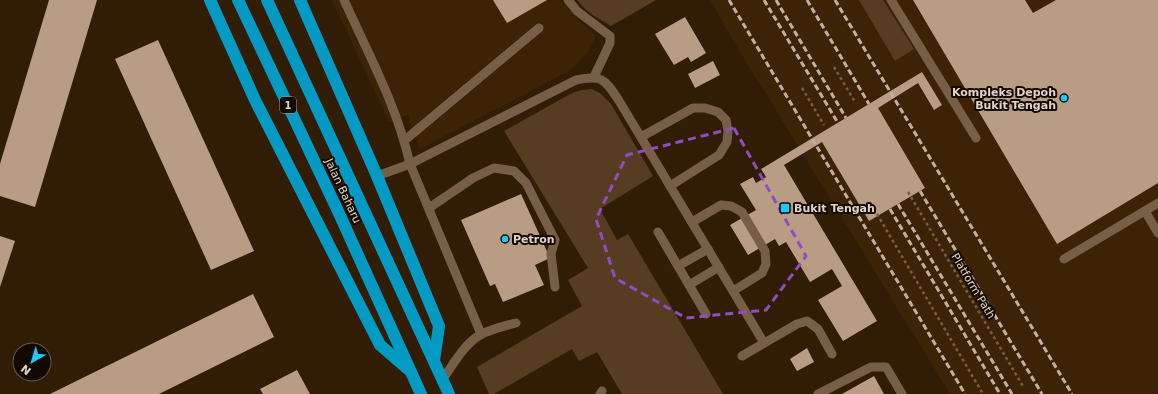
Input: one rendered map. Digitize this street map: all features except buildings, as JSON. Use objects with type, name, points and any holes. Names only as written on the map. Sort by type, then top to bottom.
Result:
[{"type":"highway","points":[[210,0],[261,113],[380,345],[411,372]]},
{"type":"highway","name":"Jalan Baharu","points":[[238,0],[337,209],[421,394]]},
{"type":"highway","name":"Jalan Baharu","points":[[267,0],[449,394]]},
{"type":"highway","points":[[300,0],[377,176],[438,326],[434,360]]},
{"type":"lane","points":[[344,0],[388,96],[405,140],[410,164],[481,334]]},
{"type":"lane","points":[[568,0],[577,11],[610,36],[610,43],[594,77]]},
{"type":"lane","points":[[891,0],[976,138]]},
{"type":"lane","points":[[405,140],[539,28]]},
{"type":"lane","points":[[377,176],[410,164],[576,80],[594,77],[603,80],[611,88],[764,342]]},
{"type":"lane","points":[[641,137],[692,108],[705,108],[718,112],[726,120],[728,131],[727,142],[719,155],[670,186]]},
{"type":"lane","points":[[429,208],[473,178],[494,168],[514,171],[526,183],[555,240],[551,254],[555,287]]},
{"type":"lane","points":[[1064,259],[1158,202]]},
{"type":"lane","points":[[692,222],[721,205],[731,206],[742,212],[765,251],[766,264],[762,273],[733,291]]},
{"type":"lane","points":[[1144,211],[1158,233]]},
{"type":"lane","points":[[658,232],[706,314]]},
{"type":"lane","points":[[678,266],[708,249]]},
{"type":"lane","points":[[689,285],[719,267]]},
{"type":"lane","points":[[742,356],[797,324],[807,322],[818,329],[832,354]]},
{"type":"lane","points":[[442,380],[474,339],[481,334],[516,323]]},
{"type":"lane","points":[[818,394],[872,367],[886,367],[902,394]]},
{"type":"path","points":[[834,67],[855,102]]},
{"type":"path","points":[[802,88],[824,124]]},
{"type":"path","name":"Platform Path","points":[[908,192],[1024,388]]},
{"type":"path","points":[[877,214],[983,394]]},
{"type":"highlighted area","points":[[734,128],[806,256],[766,310],[686,318],[615,278],[596,219],[627,155]]},
{"type":"shaded area","points":[[332,0],[560,0],[596,36],[588,52],[569,71],[420,149],[408,115],[389,122]]},
{"type":"shaded area","points":[[577,0],[656,0],[611,26],[589,12]]},
{"type":"shaded area","points":[[710,0],[1158,0],[1158,394],[950,394],[739,50]]},
{"type":"shaded area","points":[[859,0],[883,0],[914,49],[895,61]]},
{"type":"shaded area","points":[[592,89],[601,94],[611,104],[653,176],[600,209],[617,240],[628,234],[723,394],[622,394],[597,352],[579,361],[572,349],[494,394],[489,394],[477,367],[582,306],[568,280],[588,268],[504,131],[572,93]]},
{"type":"railway","points":[[729,0],[965,394]]},
{"type":"railway","points":[[764,0],[838,123]]},
{"type":"railway","points":[[776,0],[846,118]]},
{"type":"railway","points":[[807,0],[869,104]]},
{"type":"railway","points":[[835,0],[1072,394]]},
{"type":"railway","points":[[920,191],[1042,394]]},
{"type":"railway","points":[[898,204],[1012,394]]},
{"type":"railway","points":[[890,209],[1000,394]]},
{"type":"place","name":"Kompleks Depoh Bukit Tengah","points":[[1064,98]]},
{"type":"place","name":"Bukit Tengah","points":[[785,208]]},
{"type":"place","name":"Petron","points":[[505,239]]}]
